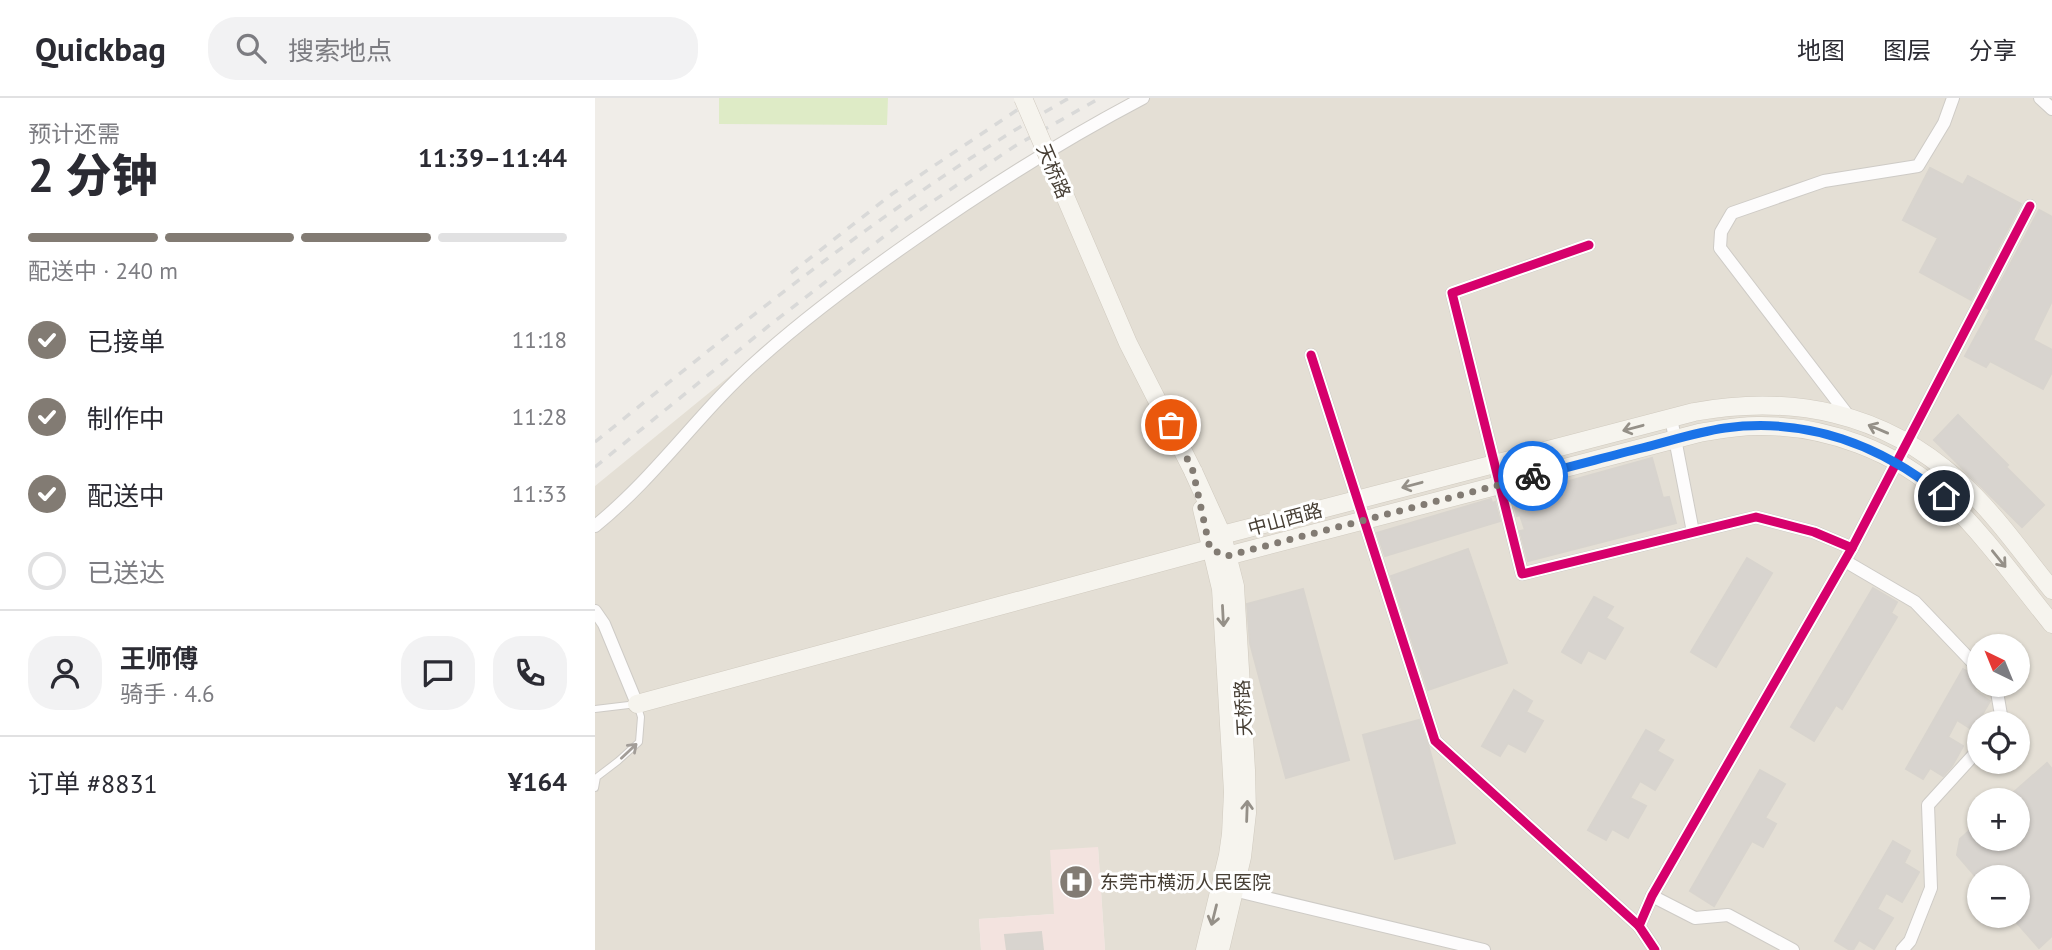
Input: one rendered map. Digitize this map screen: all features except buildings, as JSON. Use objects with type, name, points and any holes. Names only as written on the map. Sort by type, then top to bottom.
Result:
[{"type":"main road","name":"天桥路","points":[[1023,98],[1128,343],[1193,471],[1220,547],[1233,792],[1228,888],[1220,950]]},
{"type":"main road","name":"中山西路","points":[[1220,547],[1358,500],[1671,418],[1725,407],[1788,405],[1850,418],[1907,443],[1934,460],[1980,502],[2052,590]]},
{"type":"main road","name":"中山西路","points":[[1220,547],[1365,520],[1675,439],[1728,428],[1786,427],[1843,438],[1896,461],[1921,477],[1964,516],[2052,624]]},
{"type":"main road","points":[[637,704],[1220,547]]},
{"type":"main road","name":"天桥路","points":[[1205,950],[1228,888]]},
{"type":"street","points":[[595,526],[650,475],[757,361],[836,296],[990,188],[1081,130],[1143,98]]},
{"type":"street","points":[[1850,418],[1720,247],[1721,232],[1733,213],[1823,181],[1918,166],[1944,123],[1953,98]]},
{"type":"street","points":[[2040,98],[2052,109]]},
{"type":"street","points":[[1639,926],[1652,896],[1845,561],[2030,206]]},
{"type":"street","points":[[1589,245],[1452,293],[1522,574],[1756,517],[1814,532],[1852,548]]},
{"type":"street","points":[[1311,355],[1436,741],[1639,926],[1655,950]]},
{"type":"street","points":[[1671,418],[1693,532]]},
{"type":"street","points":[[1845,561],[1915,602],[1967,656]]},
{"type":"street","points":[[595,611],[604,624],[637,704]]},
{"type":"street","points":[[1902,950],[1910,940],[1931,888],[1928,805],[1967,762]]},
{"type":"street","points":[[1228,888],[1484,950]]},
{"type":"street","points":[[1652,896],[1695,918],[1728,915],[1793,950]]},
{"type":"lane","points":[[595,709],[637,704],[641,717],[639,742],[596,777],[595,788]]},
{"type":"shaded area","points":[[1129,98],[2052,98],[2052,950],[1105,950],[1098,847],[1054,914],[979,919],[981,950],[595,950],[595,486],[780,335],[917,229],[1023,159]]},
{"type":"shaded area","name":"东莞市横沥人民医院","points":[[1098,847],[1105,950],[981,950],[979,919],[1054,914],[1050,850]]},
{"type":"green space","points":[[719,98],[888,98],[887,125],[719,124]]},
{"type":"railway","points":[[791,273],[892,194],[1035,98]]},
{"type":"railway","points":[[595,442],[709,350],[884,217],[945,175],[1069,98]]},
{"type":"railway","points":[[595,467],[771,324],[908,218],[1015,146],[1100,98]]},
{"type":"cycle path","points":[[1639,926],[1652,896],[1852,548],[2030,206]]},
{"type":"cycle path","points":[[1589,245],[1452,293],[1522,574],[1756,517],[1814,532],[1852,548]]},
{"type":"cycle path","points":[[1311,355],[1435,741],[1639,926],[1655,950]]},
{"type":"way so far","points":[[1171,425],[1193,471],[1210,549],[1227,556],[1533,476]]},
{"type":"place","name":"东莞市横沥人民医院","points":[[1076,882]]},
{"type":"route","points":[[1533,476],[1699,433],[1728,428],[1786,427],[1843,438],[1870,449],[1896,461],[1944,496]]}]
